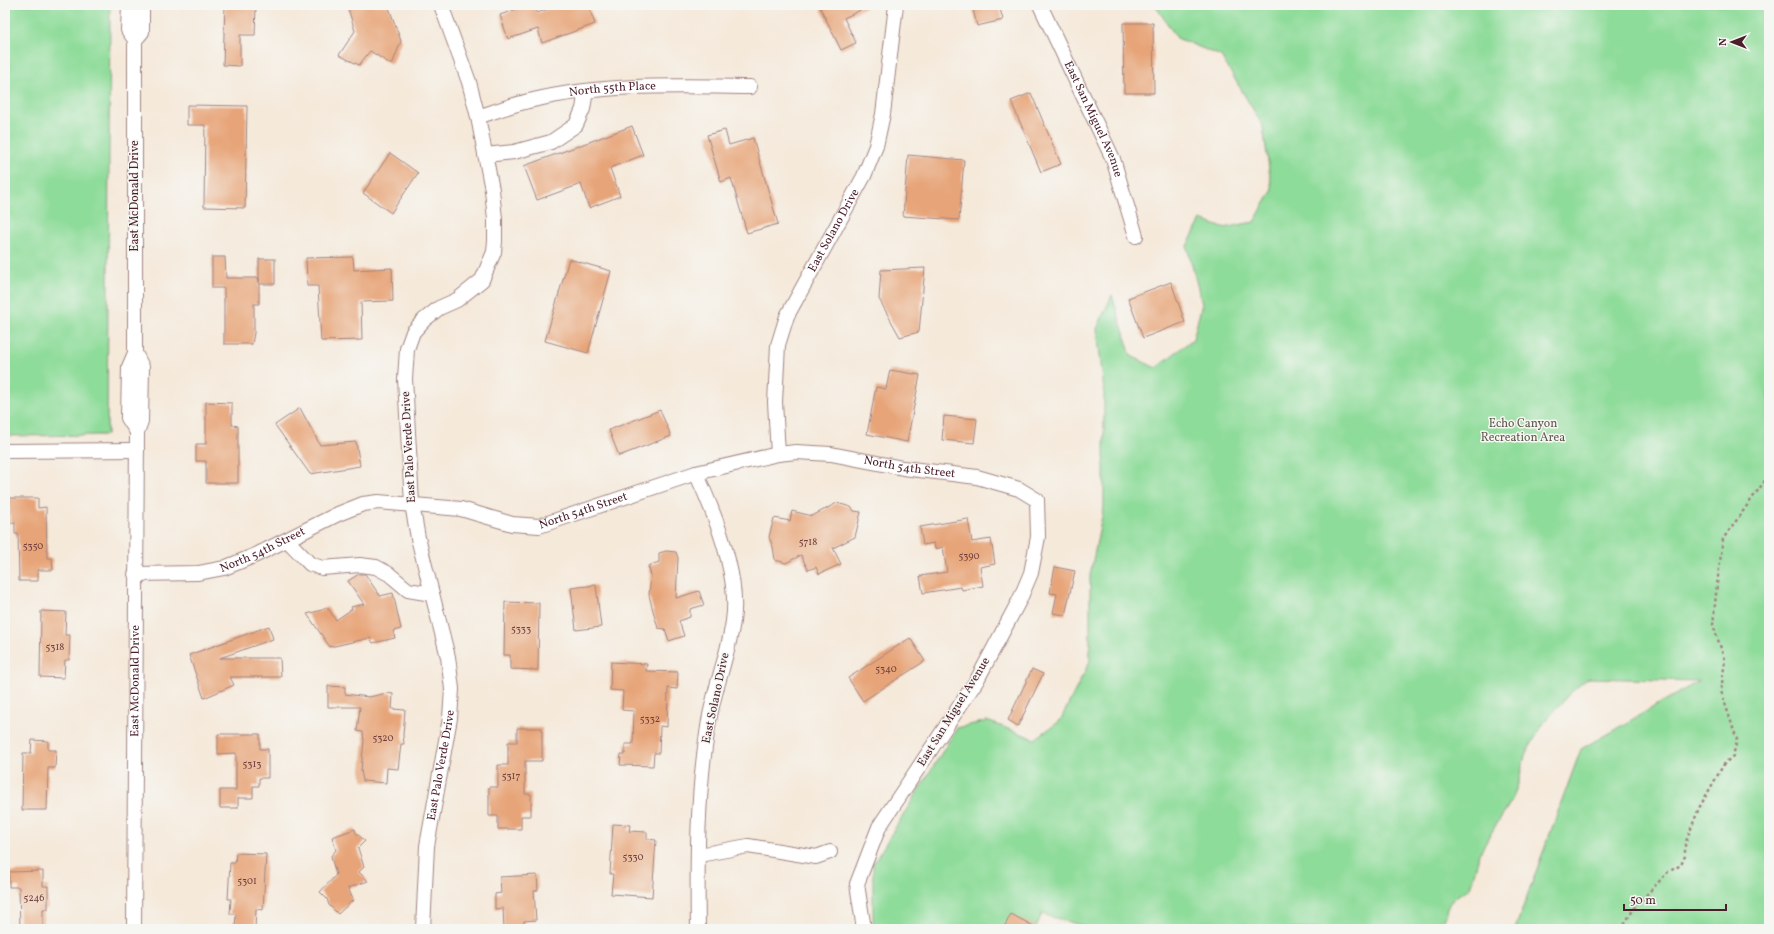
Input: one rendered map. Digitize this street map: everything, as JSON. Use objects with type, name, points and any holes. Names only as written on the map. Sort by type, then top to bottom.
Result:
[{"type":"street","name":"East McDonald Drive","points":[[129,5],[128,30],[135,40],[135,353],[129,367],[128,418],[137,432],[134,929]]},
{"type":"street","name":"East McDonald Drive","points":[[135,40],[142,32],[142,5]]},
{"type":"street","name":"East Palo Verde Drive","points":[[423,929],[427,846],[450,718],[452,689],[448,657],[418,538],[412,504],[405,379],[406,349],[413,332],[424,320],[439,308],[457,300],[482,280],[494,252],[495,219],[492,190],[478,117],[469,82],[441,5]]},
{"type":"street","name":"East Solano Drive","points":[[778,454],[775,402],[778,345],[787,316],[864,176],[876,146],[884,114],[896,5]]},
{"type":"street","name":"East San Miguel Avenue","points":[[1040,5],[1113,159],[1136,236]]},
{"type":"street","name":"North 55th Place","points":[[478,117],[533,100],[586,91],[669,85],[750,87]]},
{"type":"street","points":[[486,155],[514,152],[551,142],[576,125],[583,109],[586,91]]},
{"type":"street","points":[[5,451],[137,450]]},
{"type":"street","name":"North 54th Street","points":[[135,574],[198,572],[224,568],[256,555],[338,514],[362,504],[378,502],[461,509],[512,524],[539,526],[696,473],[778,454],[796,452],[831,454],[903,468],[977,477],[1019,489],[1037,500]]},
{"type":"street","name":"East Solano Drive","points":[[696,473],[711,504],[722,539],[733,588],[734,620],[708,726],[700,790],[698,929]]},
{"type":"street","name":"East San Miguel Avenue","points":[[864,929],[857,884],[879,827],[977,680],[1020,599],[1030,572],[1038,537],[1037,500]]},
{"type":"street","points":[[287,540],[310,564],[322,568],[360,566],[376,567],[389,574],[408,590],[432,594]]},
{"type":"street","points":[[699,855],[748,846],[816,857],[830,852]]},
{"type":"path","points":[[1621,929],[1635,907],[1668,872],[1681,865],[1685,856],[1685,844],[1699,808],[1724,764],[1733,756],[1737,740],[1721,691],[1725,660],[1713,625],[1717,584],[1724,539],[1769,475]]},
{"type":"green space","points":[[7,5],[110,5],[107,435],[5,436],[5,59]]},
{"type":"green space","name":"Echo Canyon Recreation Area","points":[[1155,5],[1769,5],[1769,929],[1515,929],[1581,749],[1699,681],[1588,678],[1569,694],[1543,724],[1525,755],[1519,781],[1512,800],[1480,853],[1470,888],[1455,897],[1449,904],[1446,916],[1440,924],[1439,929],[1094,929],[1042,914],[1035,929],[875,929],[873,920],[873,864],[957,728],[987,721],[1035,739],[1060,721],[1090,661],[1090,575],[1104,507],[1104,391],[1097,329],[1112,295],[1131,356],[1156,368],[1193,339],[1202,304],[1187,246],[1201,220],[1223,228],[1254,222],[1272,191],[1263,126],[1221,56],[1177,38]]},
{"type":"building","points":[[225,5],[256,5],[255,35],[240,35],[240,66],[223,65]]},
{"type":"building","points":[[347,5],[388,5],[401,41],[392,65],[370,51],[359,65],[339,55],[355,31]]},
{"type":"building","points":[[529,5],[534,5],[537,13],[560,5],[588,5],[595,24],[542,43],[538,29],[508,39],[500,15]]},
{"type":"building","points":[[819,5],[871,5],[844,18],[856,43],[841,50]]},
{"type":"building","points":[[972,5],[999,5],[1003,20],[977,26]]},
{"type":"building","points":[[1123,23],[1153,23],[1154,93],[1124,93]]},
{"type":"building","points":[[1031,93],[1061,164],[1041,172],[1011,101]]},
{"type":"building","points":[[187,105],[247,106],[245,208],[204,207],[205,125],[187,125]]},
{"type":"building","points":[[632,126],[643,155],[610,168],[620,196],[589,208],[581,184],[537,200],[524,166]]},
{"type":"building","points":[[725,130],[729,145],[753,138],[778,224],[747,233],[731,178],[721,182],[707,135]]},
{"type":"building","points":[[390,153],[418,173],[391,213],[363,193]]},
{"type":"building","points":[[908,155],[964,160],[959,220],[903,216]]},
{"type":"building","points":[[212,257],[225,257],[226,278],[259,278],[259,304],[254,304],[254,333],[252,344],[224,344],[224,288],[212,288]]},
{"type":"building","points":[[353,257],[354,270],[392,268],[393,301],[361,302],[362,340],[321,341],[318,286],[307,286],[306,258]]},
{"type":"building","points":[[259,259],[275,259],[275,284],[259,284]]},
{"type":"building","points":[[569,259],[611,271],[588,353],[545,341]]},
{"type":"building","points":[[925,268],[919,332],[900,337],[879,299],[881,270]]},
{"type":"building","points":[[1171,282],[1185,322],[1143,338],[1128,298]]},
{"type":"building","points":[[890,370],[920,375],[907,442],[867,434],[876,387],[886,389]]},
{"type":"building","points":[[206,402],[232,403],[232,425],[238,426],[238,483],[206,483],[206,461],[196,461],[196,444],[206,444]]},
{"type":"building","points":[[300,408],[320,445],[356,442],[360,466],[310,474],[275,425]]},
{"type":"building","points":[[660,410],[671,436],[619,456],[609,430]]},
{"type":"building","points":[[944,416],[977,419],[974,443],[942,440]]},
{"type":"building","points":[[10,498],[38,498],[38,508],[46,507],[47,558],[52,558],[53,570],[38,570],[38,581],[19,581],[18,534],[15,534],[15,523],[10,523]]},
{"type":"building","points":[[837,503],[851,507],[854,511],[861,512],[855,537],[833,548],[841,564],[819,574],[816,567],[808,570],[801,555],[786,563],[775,560],[773,547],[769,537],[774,518],[790,521],[792,511],[812,516]]},
{"type":"building","points":[[968,519],[972,542],[991,539],[995,564],[980,567],[983,586],[962,590],[961,587],[923,593],[920,576],[947,572],[943,547],[935,549],[934,543],[923,545],[920,527]]},
{"type":"building","points":[[666,551],[676,552],[678,558],[676,598],[699,591],[704,605],[690,609],[690,617],[679,621],[684,636],[669,641],[665,629],[658,628],[652,607],[649,595],[651,575],[648,566],[659,562],[659,553]]},
{"type":"building","points":[[1055,567],[1075,571],[1065,615],[1053,613],[1057,594],[1050,593]]},
{"type":"building","points":[[359,574],[365,574],[380,596],[393,593],[401,629],[393,631],[395,638],[373,643],[370,638],[330,647],[307,614],[327,607],[336,620],[352,609],[351,607],[364,604],[348,581]]},
{"type":"building","points":[[596,585],[601,627],[576,630],[571,588]]},
{"type":"building","points":[[505,602],[539,603],[538,670],[510,669],[510,655],[504,655]]},
{"type":"building","points":[[41,611],[66,612],[65,635],[70,635],[69,660],[65,660],[64,678],[40,677]]},
{"type":"building","points":[[269,626],[273,639],[220,658],[280,658],[281,677],[230,677],[234,685],[204,698],[189,655]]},
{"type":"building","points":[[910,638],[925,661],[863,701],[848,678]]},
{"type":"building","points":[[611,662],[647,664],[646,671],[678,672],[677,689],[668,688],[667,727],[660,726],[659,753],[654,753],[653,766],[620,765],[621,754],[625,754],[625,744],[633,744],[634,711],[622,710],[623,691],[610,690]]},
{"type":"building","points":[[1032,669],[1043,674],[1018,726],[1008,720]]},
{"type":"building","points":[[328,686],[345,687],[345,694],[369,697],[387,693],[393,694],[392,709],[405,710],[403,735],[404,744],[401,744],[398,769],[387,768],[386,783],[363,781],[361,770],[364,741],[363,732],[357,731],[360,707],[328,707]]},
{"type":"building","points":[[517,728],[542,728],[542,761],[525,761],[525,794],[531,794],[531,816],[521,816],[521,829],[498,829],[498,816],[489,816],[489,787],[498,787],[498,765],[508,765],[508,742],[517,742]]},
{"type":"building","points":[[218,734],[260,734],[260,749],[268,749],[268,778],[259,778],[259,786],[253,786],[253,798],[238,798],[238,808],[220,808],[220,790],[236,790],[236,753],[218,754]]},
{"type":"building","points":[[32,740],[48,741],[48,750],[56,750],[55,768],[48,768],[47,810],[22,810],[23,753],[31,753]]},
{"type":"building","points":[[613,824],[630,825],[629,831],[647,832],[647,839],[656,840],[652,897],[611,894],[613,874],[610,874]]},
{"type":"building","points":[[355,829],[356,833],[365,841],[358,848],[364,867],[359,872],[368,881],[348,888],[353,900],[338,914],[329,905],[327,899],[320,892],[336,875],[331,856],[336,850],[332,837]]},
{"type":"building","points":[[236,853],[266,854],[263,910],[256,909],[255,929],[235,929],[236,914],[230,914],[231,899],[228,899],[230,863],[235,863]]},
{"type":"building","points":[[43,871],[43,886],[48,886],[48,909],[43,909],[43,929],[20,929],[19,887],[9,887],[9,872]]},
{"type":"building","points":[[537,875],[538,890],[534,891],[536,920],[524,921],[524,929],[504,929],[503,908],[495,909],[495,894],[501,893],[500,877]]},
{"type":"building","points":[[1011,914],[1039,929],[1003,929]]}]
